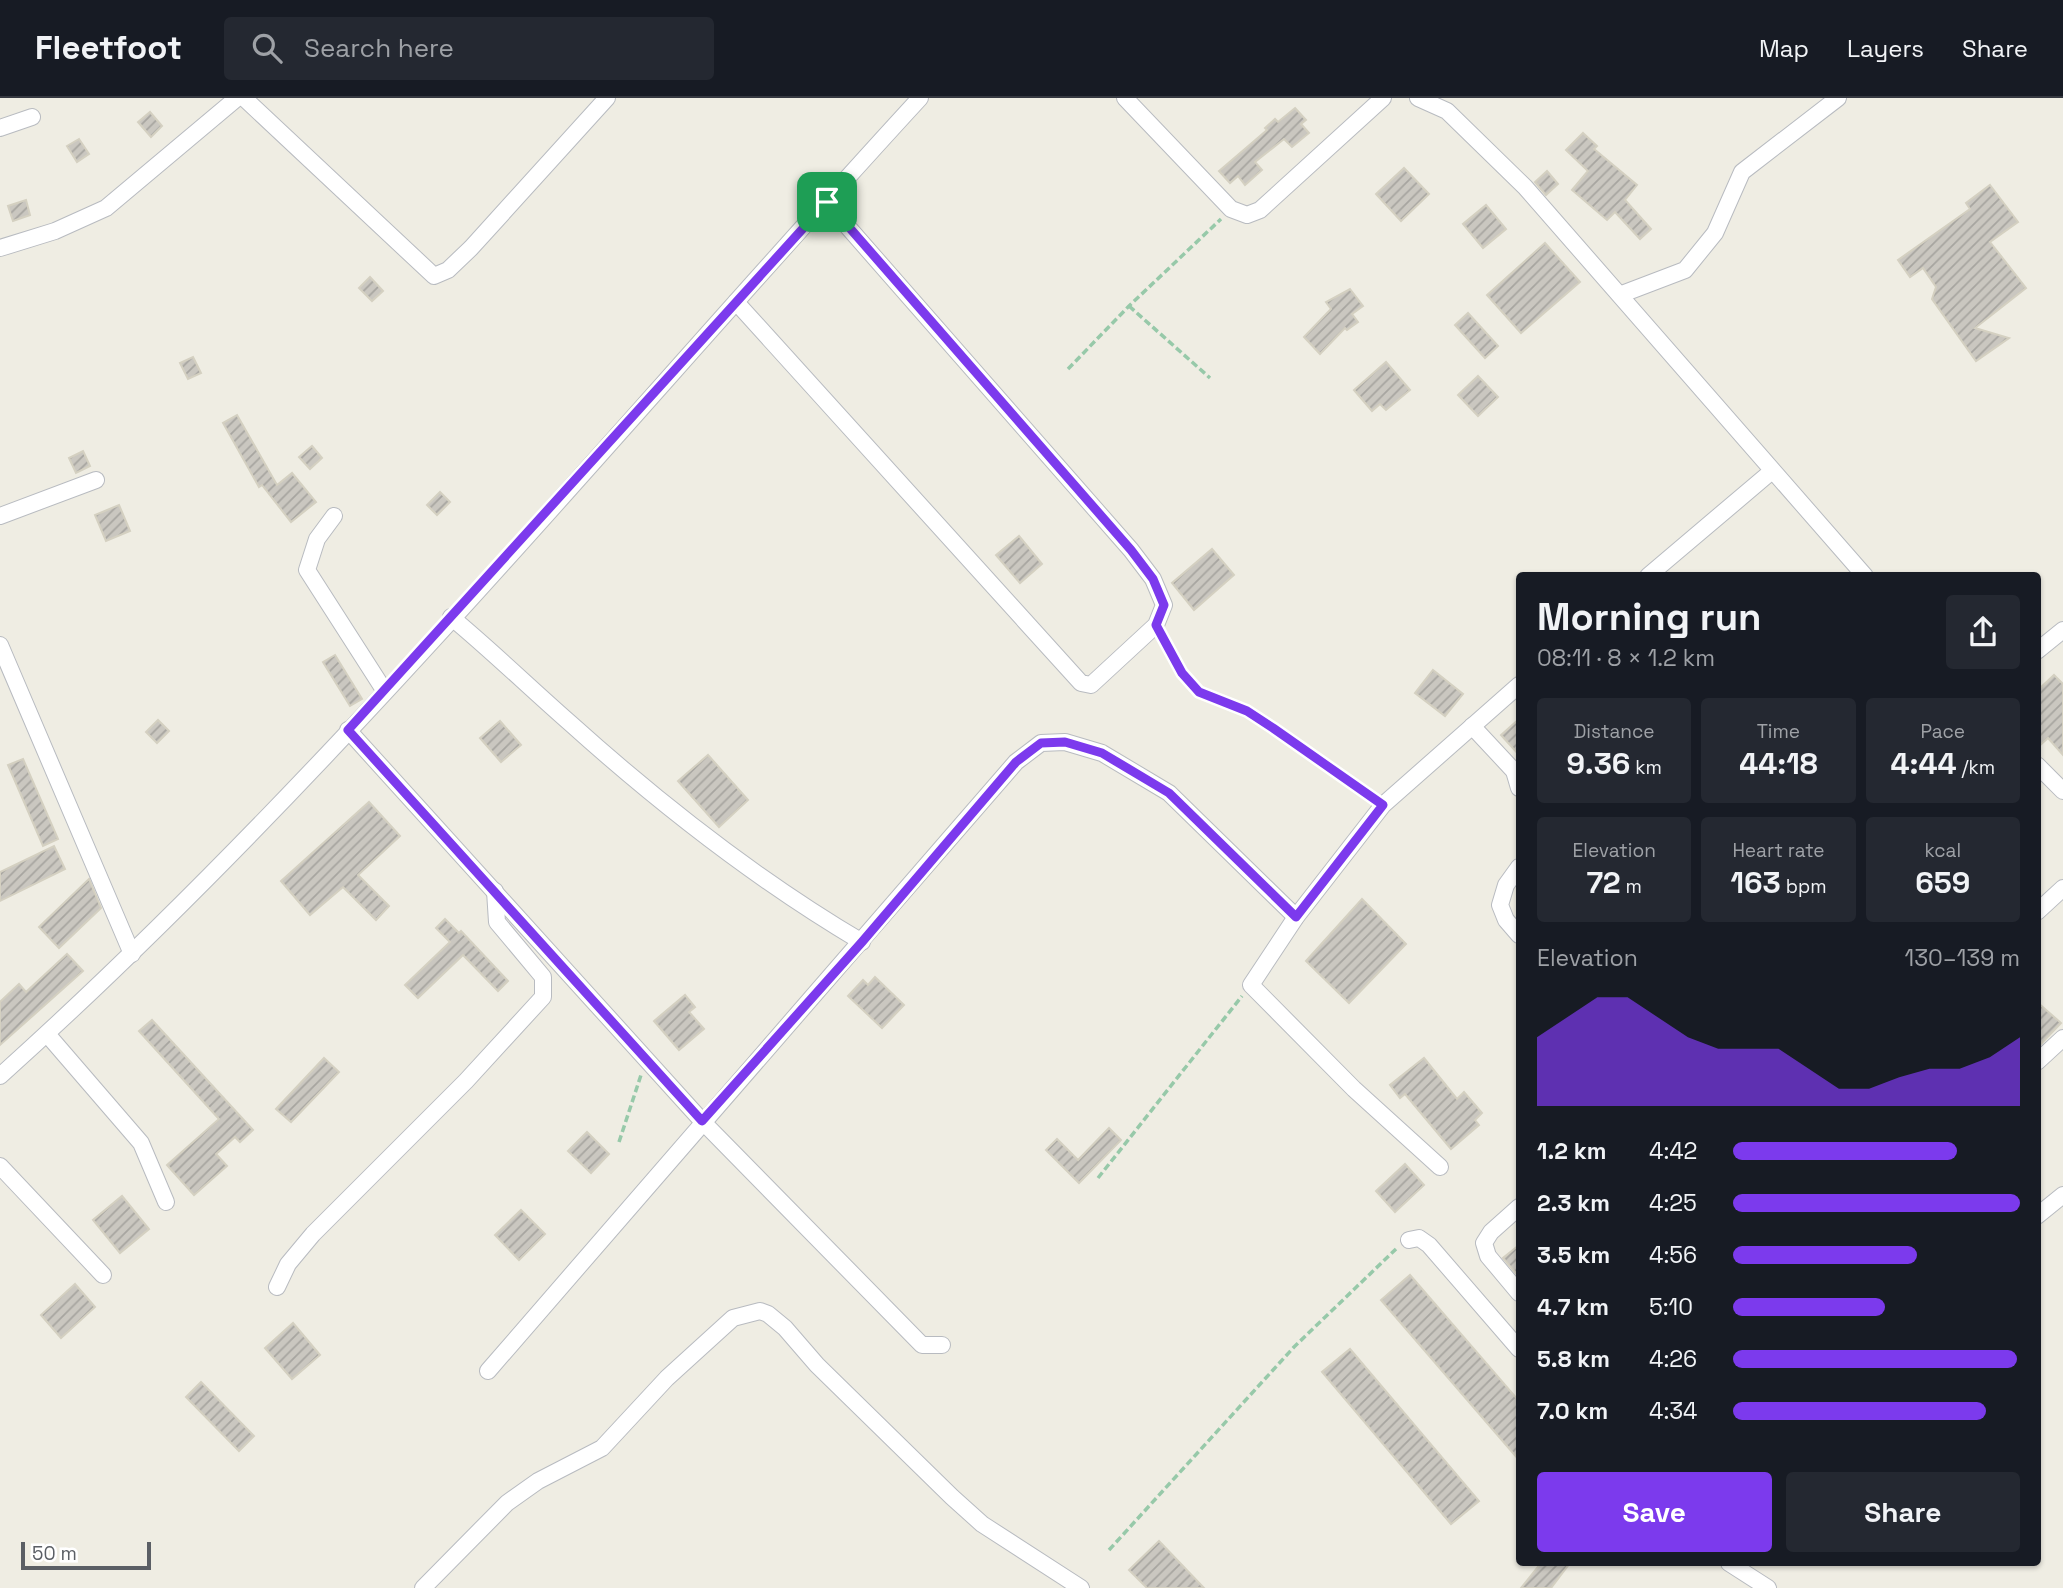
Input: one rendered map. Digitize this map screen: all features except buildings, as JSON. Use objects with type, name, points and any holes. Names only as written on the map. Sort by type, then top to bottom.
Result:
[{"type":"street","points":[[0,248],[55,231],[106,208],[237,98]]},
{"type":"street","points":[[244,98],[434,276],[448,270],[471,248],[607,98]]},
{"type":"street","points":[[0,1076],[132,954],[348,730],[920,98]]},
{"type":"street","points":[[1125,98],[1231,209],[1247,215],[1260,210],[1383,98]]},
{"type":"street","points":[[1418,98],[1447,111],[1525,187],[1622,294],[1861,572]]},
{"type":"street","points":[[1622,294],[1685,270],[1714,233],[1742,172],[1838,98]]},
{"type":"street","points":[[0,128],[32,117]]},
{"type":"street","points":[[736,302],[1081,684],[1091,685],[1156,625],[1164,605],[1153,579],[1131,550],[827,202]]},
{"type":"street","points":[[1653,572],[1772,471]]},
{"type":"street","points":[[0,516],[96,480]]},
{"type":"street","points":[[334,516],[317,539],[307,570],[384,690]]},
{"type":"street","points":[[451,617],[649,790],[736,859],[813,913],[862,942]]},
{"type":"street","points":[[2041,648],[2063,630]]},
{"type":"street","points":[[0,645],[132,954]]},
{"type":"street","points":[[1440,1167],[1354,1089],[1251,985],[1296,917],[1383,805],[1516,688]]},
{"type":"street","points":[[1472,726],[1514,771],[1516,778]]},
{"type":"street","points":[[348,730],[647,1057],[702,1121],[922,1345],[942,1345]]},
{"type":"street","points":[[488,1371],[1016,762],[1041,743],[1065,742],[1102,753],[1169,793],[1296,917]]},
{"type":"street","points":[[2041,769],[2063,791]]},
{"type":"street","points":[[1516,871],[1506,885],[1500,905],[1506,920],[1516,932]]},
{"type":"street","points":[[2041,908],[2063,888]]},
{"type":"street","points":[[277,1287],[288,1264],[313,1234],[466,1081],[543,997],[543,977],[496,922],[495,891]]},
{"type":"street","points":[[47,1034],[141,1143],[166,1202]]},
{"type":"street","points":[[2041,1058],[2063,1038]]},
{"type":"street","points":[[0,1166],[103,1275]]},
{"type":"street","points":[[2041,1213],[2063,1195]]},
{"type":"street","points":[[1516,1210],[1491,1232],[1484,1243],[1488,1256],[1516,1289]]},
{"type":"street","points":[[1409,1240],[1419,1238],[1429,1245],[1516,1346]]},
{"type":"street","points":[[423,1588],[507,1503],[538,1481],[602,1448],[667,1378],[719,1329],[733,1318],[760,1311],[785,1328],[922,1470],[982,1524],[1081,1588]]},
{"type":"street","points":[[1734,1566],[1768,1588]]},
{"type":"path","points":[[1068,369],[1129,306],[1231,209]]},
{"type":"path","points":[[1129,306],[1210,379]]},
{"type":"path","points":[[1156,625],[1182,673],[1199,692],[1247,711],[1383,805]]},
{"type":"path","points":[[1098,1178],[1251,985]]},
{"type":"path","points":[[620,1142],[647,1057]]},
{"type":"path","points":[[1110,1550],[1294,1347],[1409,1240]]},
{"type":"route","points":[[827,202],[1131,550],[1153,579],[1164,605],[1156,625],[1182,673],[1199,692],[1247,711],[1383,805],[1296,917],[1169,793],[1102,753],[1065,742],[1041,743],[1016,762],[862,942],[702,1121],[647,1057],[348,730],[827,202]]}]
